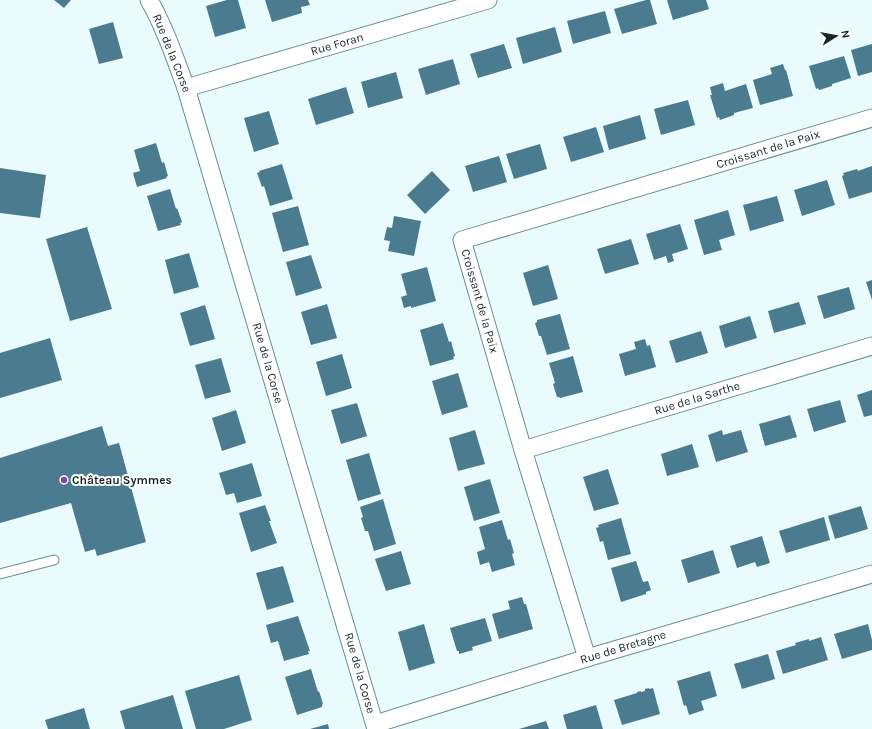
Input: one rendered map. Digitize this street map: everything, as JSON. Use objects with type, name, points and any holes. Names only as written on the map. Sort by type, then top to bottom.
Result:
[{"type":"street","name":"Rue de la Corse","points":[[149,0],[161,24],[186,88],[375,726]]},
{"type":"street","name":"Rue Foran","points":[[186,88],[477,2]]},
{"type":"street","name":"Croissant de la Paix","points":[[587,658],[523,450],[462,240],[872,118]]},
{"type":"street","name":"Rue de la Sarthe","points":[[523,450],[872,346]]},
{"type":"street","name":"Rue de Bretagne","points":[[375,726],[587,658],[872,574]]},
{"type":"lane","points":[[0,574],[54,560]]},
{"type":"building","points":[[54,0],[71,0],[64,8]]},
{"type":"building","points":[[227,0],[238,0],[246,28],[215,37],[206,6]]},
{"type":"building","points":[[265,0],[308,0],[310,5],[301,7],[302,13],[272,22]]},
{"type":"building","points":[[650,0],[657,24],[622,34],[614,9]]},
{"type":"building","points":[[667,0],[706,0],[709,9],[673,20]]},
{"type":"building","points":[[605,11],[611,33],[573,44],[567,21]]},
{"type":"building","points":[[113,22],[123,58],[99,64],[89,29]]},
{"type":"building","points":[[555,27],[562,52],[523,64],[516,38]]},
{"type":"building","points":[[504,44],[512,68],[478,78],[470,54]]},
{"type":"building","points":[[872,44],[872,72],[858,76],[851,50]]},
{"type":"building","points":[[844,56],[851,78],[832,84],[832,86],[819,90],[818,88],[816,89],[809,66]]},
{"type":"building","points":[[453,59],[460,84],[426,95],[418,69]]},
{"type":"building","points":[[783,64],[793,96],[760,105],[753,80],[772,74],[770,68]]},
{"type":"building","points":[[396,72],[403,98],[368,108],[361,82]]},
{"type":"building","points":[[723,83],[725,91],[746,84],[753,108],[734,113],[734,115],[720,120],[719,117],[717,118],[710,95],[712,95],[710,87]]},
{"type":"building","points":[[346,87],[354,113],[316,125],[308,99]]},
{"type":"building","points":[[688,100],[695,125],[661,135],[654,109]]},
{"type":"building","points":[[269,111],[279,144],[254,152],[244,118]]},
{"type":"building","points":[[640,115],[646,139],[609,150],[603,126]]},
{"type":"building","points":[[596,127],[604,152],[571,162],[563,137]]},
{"type":"building","points":[[156,143],[168,176],[166,177],[167,178],[137,187],[133,173],[140,171],[134,150]]},
{"type":"building","points":[[540,144],[547,169],[514,179],[506,154]]},
{"type":"building","points":[[499,156],[507,182],[473,192],[465,166]]},
{"type":"building","points":[[282,164],[293,199],[270,206],[264,186],[262,187],[257,173],[260,172],[259,171]]},
{"type":"building","points":[[872,166],[872,192],[849,199],[842,176],[844,175],[843,173],[857,169],[858,171]]},
{"type":"building","points":[[0,168],[46,175],[40,218],[0,213]]},
{"type":"building","points":[[432,171],[450,190],[425,214],[407,195]]},
{"type":"building","points":[[827,180],[835,205],[802,216],[794,190]]},
{"type":"building","points":[[170,189],[182,222],[180,223],[181,225],[158,231],[147,196]]},
{"type":"building","points":[[777,196],[784,221],[750,231],[743,205]]},
{"type":"building","points":[[298,206],[309,245],[283,252],[272,213]]},
{"type":"building","points":[[728,210],[735,235],[719,240],[722,250],[704,255],[694,220]]},
{"type":"building","points":[[394,216],[421,221],[414,256],[388,251],[390,241],[384,240],[387,227],[392,228]]},
{"type":"building","points":[[680,224],[688,249],[672,254],[674,261],[668,263],[666,256],[654,260],[646,234]]},
{"type":"building","points":[[87,227],[112,309],[70,321],[46,239]]},
{"type":"building","points":[[631,239],[639,264],[605,274],[597,249]]},
{"type":"building","points":[[189,253],[199,287],[174,294],[165,260]]},
{"type":"building","points":[[311,255],[322,288],[296,296],[286,262]]},
{"type":"building","points":[[548,265],[558,299],[533,306],[523,273]]},
{"type":"building","points":[[427,267],[436,301],[411,308],[411,306],[404,308],[401,297],[407,295],[401,274]]},
{"type":"building","points":[[872,280],[872,300],[866,282]]},
{"type":"building","points":[[849,287],[855,309],[824,319],[817,296]]},
{"type":"building","points":[[799,302],[806,324],[774,333],[768,311]]},
{"type":"building","points":[[327,304],[337,338],[311,345],[301,312]]},
{"type":"building","points":[[205,305],[215,339],[190,346],[180,313]]},
{"type":"building","points":[[560,314],[570,349],[547,355],[535,323],[537,320]]},
{"type":"building","points":[[750,316],[757,338],[725,348],[719,326]]},
{"type":"building","points":[[443,323],[449,342],[451,341],[455,356],[453,357],[454,359],[430,366],[420,330]]},
{"type":"building","points":[[701,331],[708,353],[676,363],[669,341]]},
{"type":"building","points":[[50,338],[62,380],[0,398],[0,353]]},
{"type":"building","points":[[645,339],[647,346],[650,345],[656,367],[625,376],[619,354],[636,349],[634,342]]},
{"type":"building","points":[[342,354],[352,388],[326,396],[316,362]]},
{"type":"building","points":[[573,356],[583,392],[560,398],[557,397],[553,384],[555,383],[549,363]]},
{"type":"building","points":[[221,358],[231,392],[205,399],[195,365]]},
{"type":"building","points":[[458,373],[468,407],[442,415],[432,381]]},
{"type":"building","points":[[872,390],[872,415],[864,417],[857,395]]},
{"type":"building","points":[[840,400],[846,422],[814,432],[807,409]]},
{"type":"building","points":[[357,403],[367,436],[341,444],[331,410]]},
{"type":"building","points":[[236,410],[246,443],[222,451],[212,418]]},
{"type":"building","points":[[790,415],[797,437],[765,446],[759,424]]},
{"type":"building","name":"Château Symmes","points":[[102,426],[108,446],[119,443],[146,542],[97,556],[95,549],[85,552],[71,503],[0,523],[0,458]]},
{"type":"building","points":[[475,430],[485,464],[458,471],[449,438]]},
{"type":"building","points":[[722,430],[723,435],[741,430],[748,452],[716,462],[708,435]]},
{"type":"building","points":[[692,444],[699,467],[667,476],[661,454]]},
{"type":"building","points":[[369,453],[381,494],[358,501],[346,460]]},
{"type":"building","points":[[252,463],[262,496],[237,503],[234,493],[226,495],[219,473]]},
{"type":"building","points":[[608,469],[619,504],[594,511],[583,477]]},
{"type":"building","points":[[490,479],[500,513],[474,521],[464,487]]},
{"type":"building","points":[[383,499],[396,544],[374,551],[368,531],[365,531],[361,518],[363,517],[360,507]]},
{"type":"building","points":[[265,505],[277,543],[251,552],[239,513]]},
{"type":"building","points":[[861,506],[868,529],[835,539],[828,516]]},
{"type":"building","points":[[824,517],[830,540],[786,553],[779,531]]},
{"type":"building","points":[[621,518],[631,554],[608,560],[603,541],[600,542],[596,528],[599,527],[598,525]]},
{"type":"building","points":[[502,520],[508,540],[510,539],[514,553],[512,554],[515,565],[492,572],[489,562],[480,565],[477,552],[485,549],[479,527]]},
{"type":"building","points":[[762,536],[770,563],[757,567],[755,562],[737,568],[730,546]]},
{"type":"building","points":[[713,550],[720,573],[688,583],[681,560]]},
{"type":"building","points":[[401,551],[411,584],[386,591],[375,559]]},
{"type":"building","points":[[636,561],[643,582],[648,581],[651,590],[646,592],[646,594],[621,602],[611,568]]},
{"type":"building","points":[[283,566],[294,602],[267,610],[256,573]]},
{"type":"building","points":[[522,597],[524,604],[526,604],[533,629],[499,639],[492,614],[510,609],[508,601]]},
{"type":"building","points":[[298,616],[310,651],[308,651],[309,654],[284,661],[278,641],[271,643],[266,625]]},
{"type":"building","points":[[485,618],[492,641],[472,647],[473,650],[459,654],[450,628]]},
{"type":"building","points":[[424,624],[435,663],[409,671],[398,632]]},
{"type":"building","points":[[868,624],[872,640],[872,650],[842,659],[834,634]]},
{"type":"building","points":[[821,637],[828,660],[783,674],[776,651],[796,645],[795,643]]},
{"type":"building","points":[[768,654],[775,679],[742,689],[734,664]]},
{"type":"building","points":[[311,669],[323,704],[322,707],[297,715],[285,677]]},
{"type":"building","points":[[710,671],[717,696],[701,701],[704,710],[689,715],[686,705],[684,706],[677,681]]},
{"type":"building","points":[[239,675],[252,720],[224,729],[196,729],[185,691]]},
{"type":"building","points":[[653,688],[660,714],[622,725],[614,700],[637,692],[645,691],[645,689]]},
{"type":"building","points":[[173,695],[183,729],[125,729],[120,711]]},
{"type":"building","points":[[596,705],[603,729],[567,729],[563,715]]},
{"type":"building","points":[[84,708],[90,729],[48,729],[45,720]]},
{"type":"building","points":[[546,721],[549,729],[519,729]]},
{"type":"building","points":[[328,724],[329,729],[310,729]]},
{"type":"place","name":"Château Symmes","points":[[64,480]]}]
